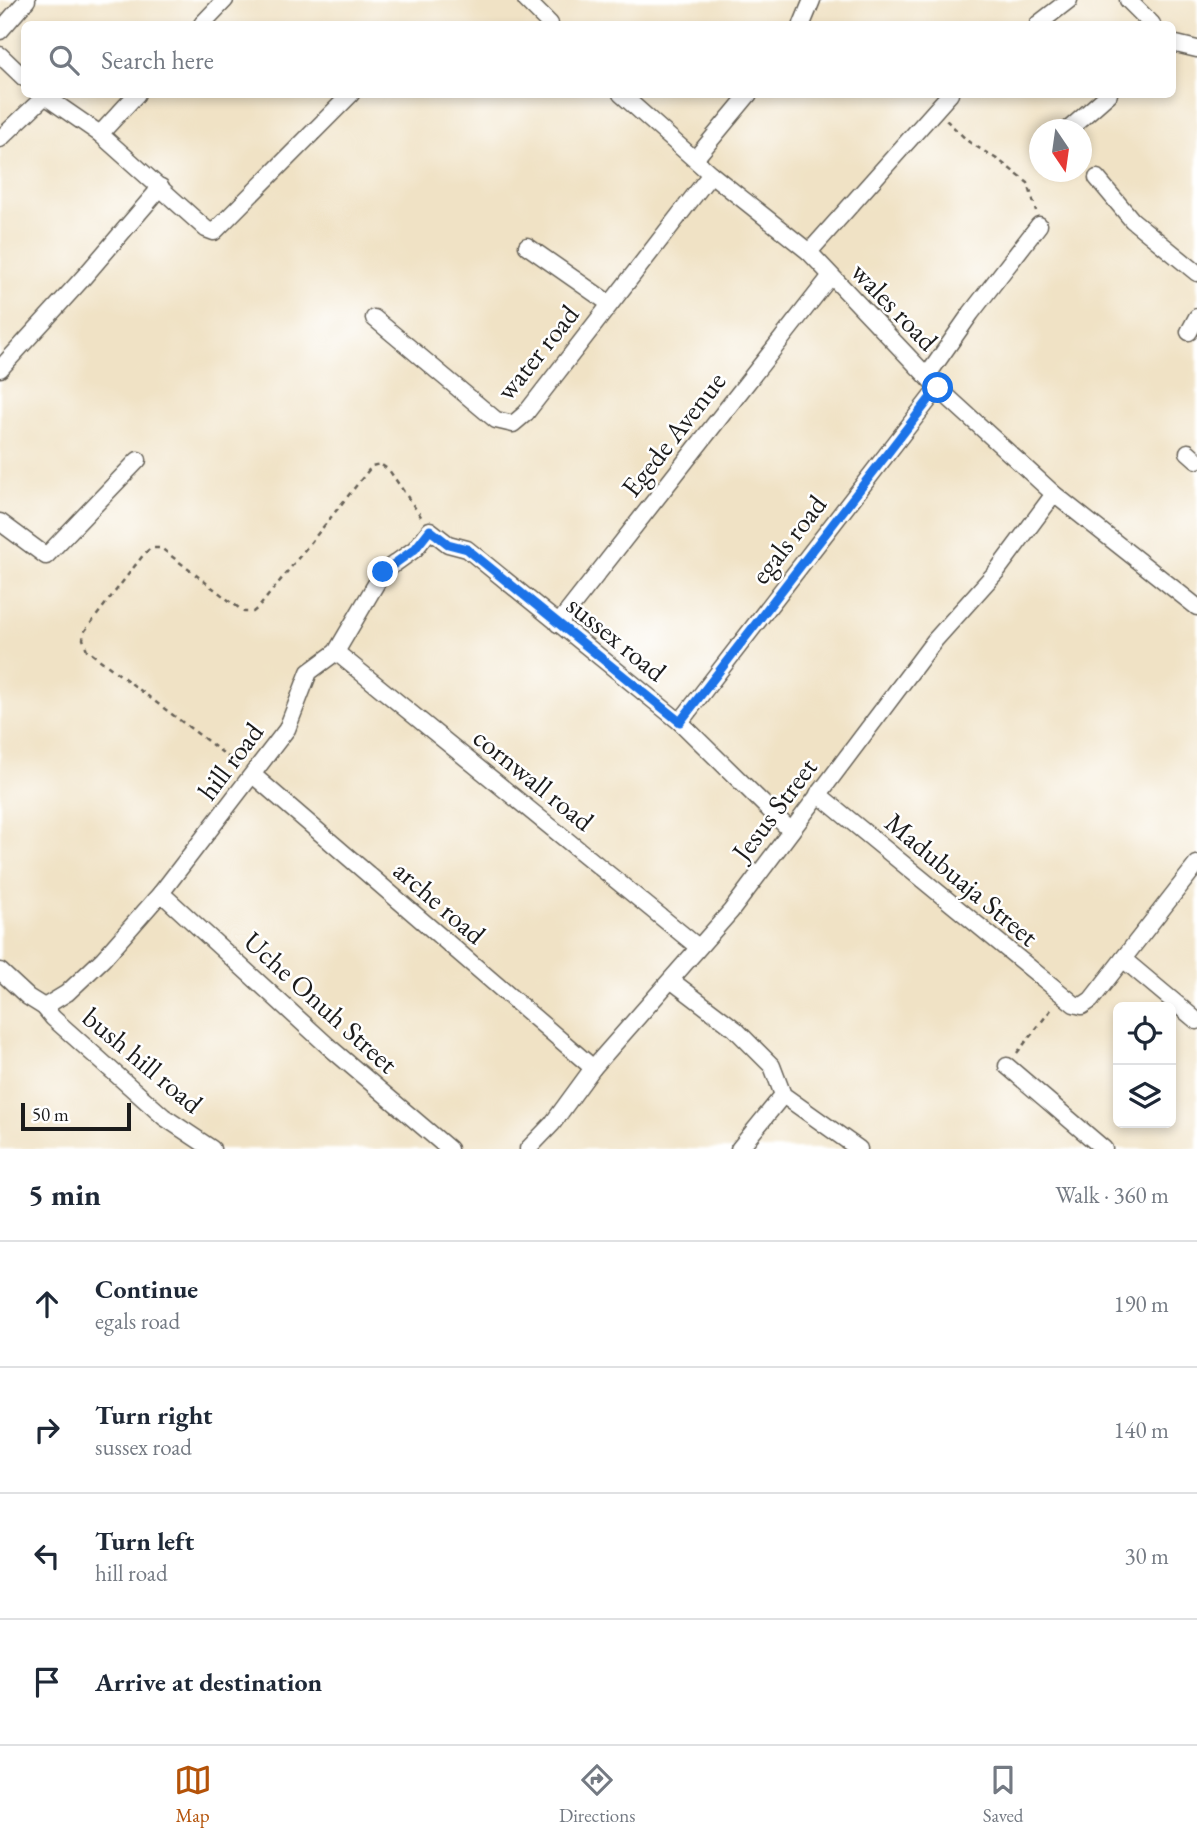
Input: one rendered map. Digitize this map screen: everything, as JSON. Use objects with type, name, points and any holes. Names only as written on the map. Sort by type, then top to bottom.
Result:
[{"type":"street","points":[[0,31],[27,0]]},
{"type":"street","points":[[205,21],[225,0]]},
{"type":"street","points":[[526,0],[547,21]]},
{"type":"street","points":[[803,21],[812,0]]},
{"type":"street","points":[[1042,21],[1069,0]]},
{"type":"street","points":[[1128,0],[1149,21]]},
{"type":"street","points":[[1176,44],[1197,49]]},
{"type":"street","points":[[0,55],[21,75]]},
{"type":"street","points":[[0,139],[41,98]]},
{"type":"street","points":[[46,98],[100,134],[206,229],[214,232],[347,98]]},
{"type":"street","points":[[100,134],[133,98]]},
{"type":"street","name":"wales road","points":[[626,98],[711,174],[808,252],[932,382],[1054,494],[1197,607]]},
{"type":"street","points":[[695,159],[746,98]]},
{"type":"street","points":[[808,252],[946,98]]},
{"type":"street","points":[[1081,119],[1104,98]]},
{"type":"street","name":"water road","points":[[374,318],[496,420],[513,424],[526,413],[711,174]]},
{"type":"street","points":[[1097,178],[1132,220],[1197,273]]},
{"type":"street","points":[[0,369],[161,187]]},
{"type":"street","name":"egals road","points":[[680,722],[932,382],[971,313],[1039,225]]},
{"type":"street","points":[[527,246],[610,304]]},
{"type":"street","name":"Egede Avenue","points":[[558,624],[830,277]]},
{"type":"street","points":[[1189,332],[1197,317]]},
{"type":"street","points":[[0,522],[46,556],[138,460]]},
{"type":"street","name":"Jesus Street","points":[[528,1149],[552,1124],[593,1068],[731,911],[934,640],[996,572],[1054,494]]},
{"type":"street","name":"sussex road","points":[[430,530],[448,544],[467,549],[680,722],[791,831]]},
{"type":"street","name":"hill road","points":[[44,1007],[67,993],[103,959],[161,892],[287,729],[309,672],[336,652],[383,572],[415,549],[430,530]]},
{"type":"street","name":"cornwall road","points":[[336,652],[698,947]]},
{"type":"street","name":"arche road","points":[[253,775],[593,1068]]},
{"type":"street","name":"Madubuaja Street","points":[[818,794],[1068,1000]]},
{"type":"street","points":[[1068,1000],[1082,1006],[1091,1000],[1197,864]]},
{"type":"street","name":"Uche Onuh Street","points":[[161,892],[328,1046],[449,1149]]},
{"type":"street","points":[[1123,959],[1197,1021]]},
{"type":"street","name":"bush hill road","points":[[0,971],[28,998],[44,1007],[164,1116],[212,1149]]},
{"type":"street","points":[[671,981],[735,1029],[772,1066],[783,1095],[859,1149]]},
{"type":"street","points":[[1007,1066],[1104,1149]]},
{"type":"street","points":[[739,1149],[783,1095]]},
{"type":"path","points":[[935,110],[968,142],[1000,161],[1028,183],[1039,225]]},
{"type":"path","points":[[253,775],[87,650],[83,639],[84,632],[151,548],[161,548],[244,612],[253,612],[372,466],[380,464],[389,470],[430,530]]},
{"type":"path","points":[[1007,1066],[1068,1000]]},
{"type":"route","points":[[383,572],[415,549],[430,530],[448,544],[467,549],[680,722],[938,388]]}]
